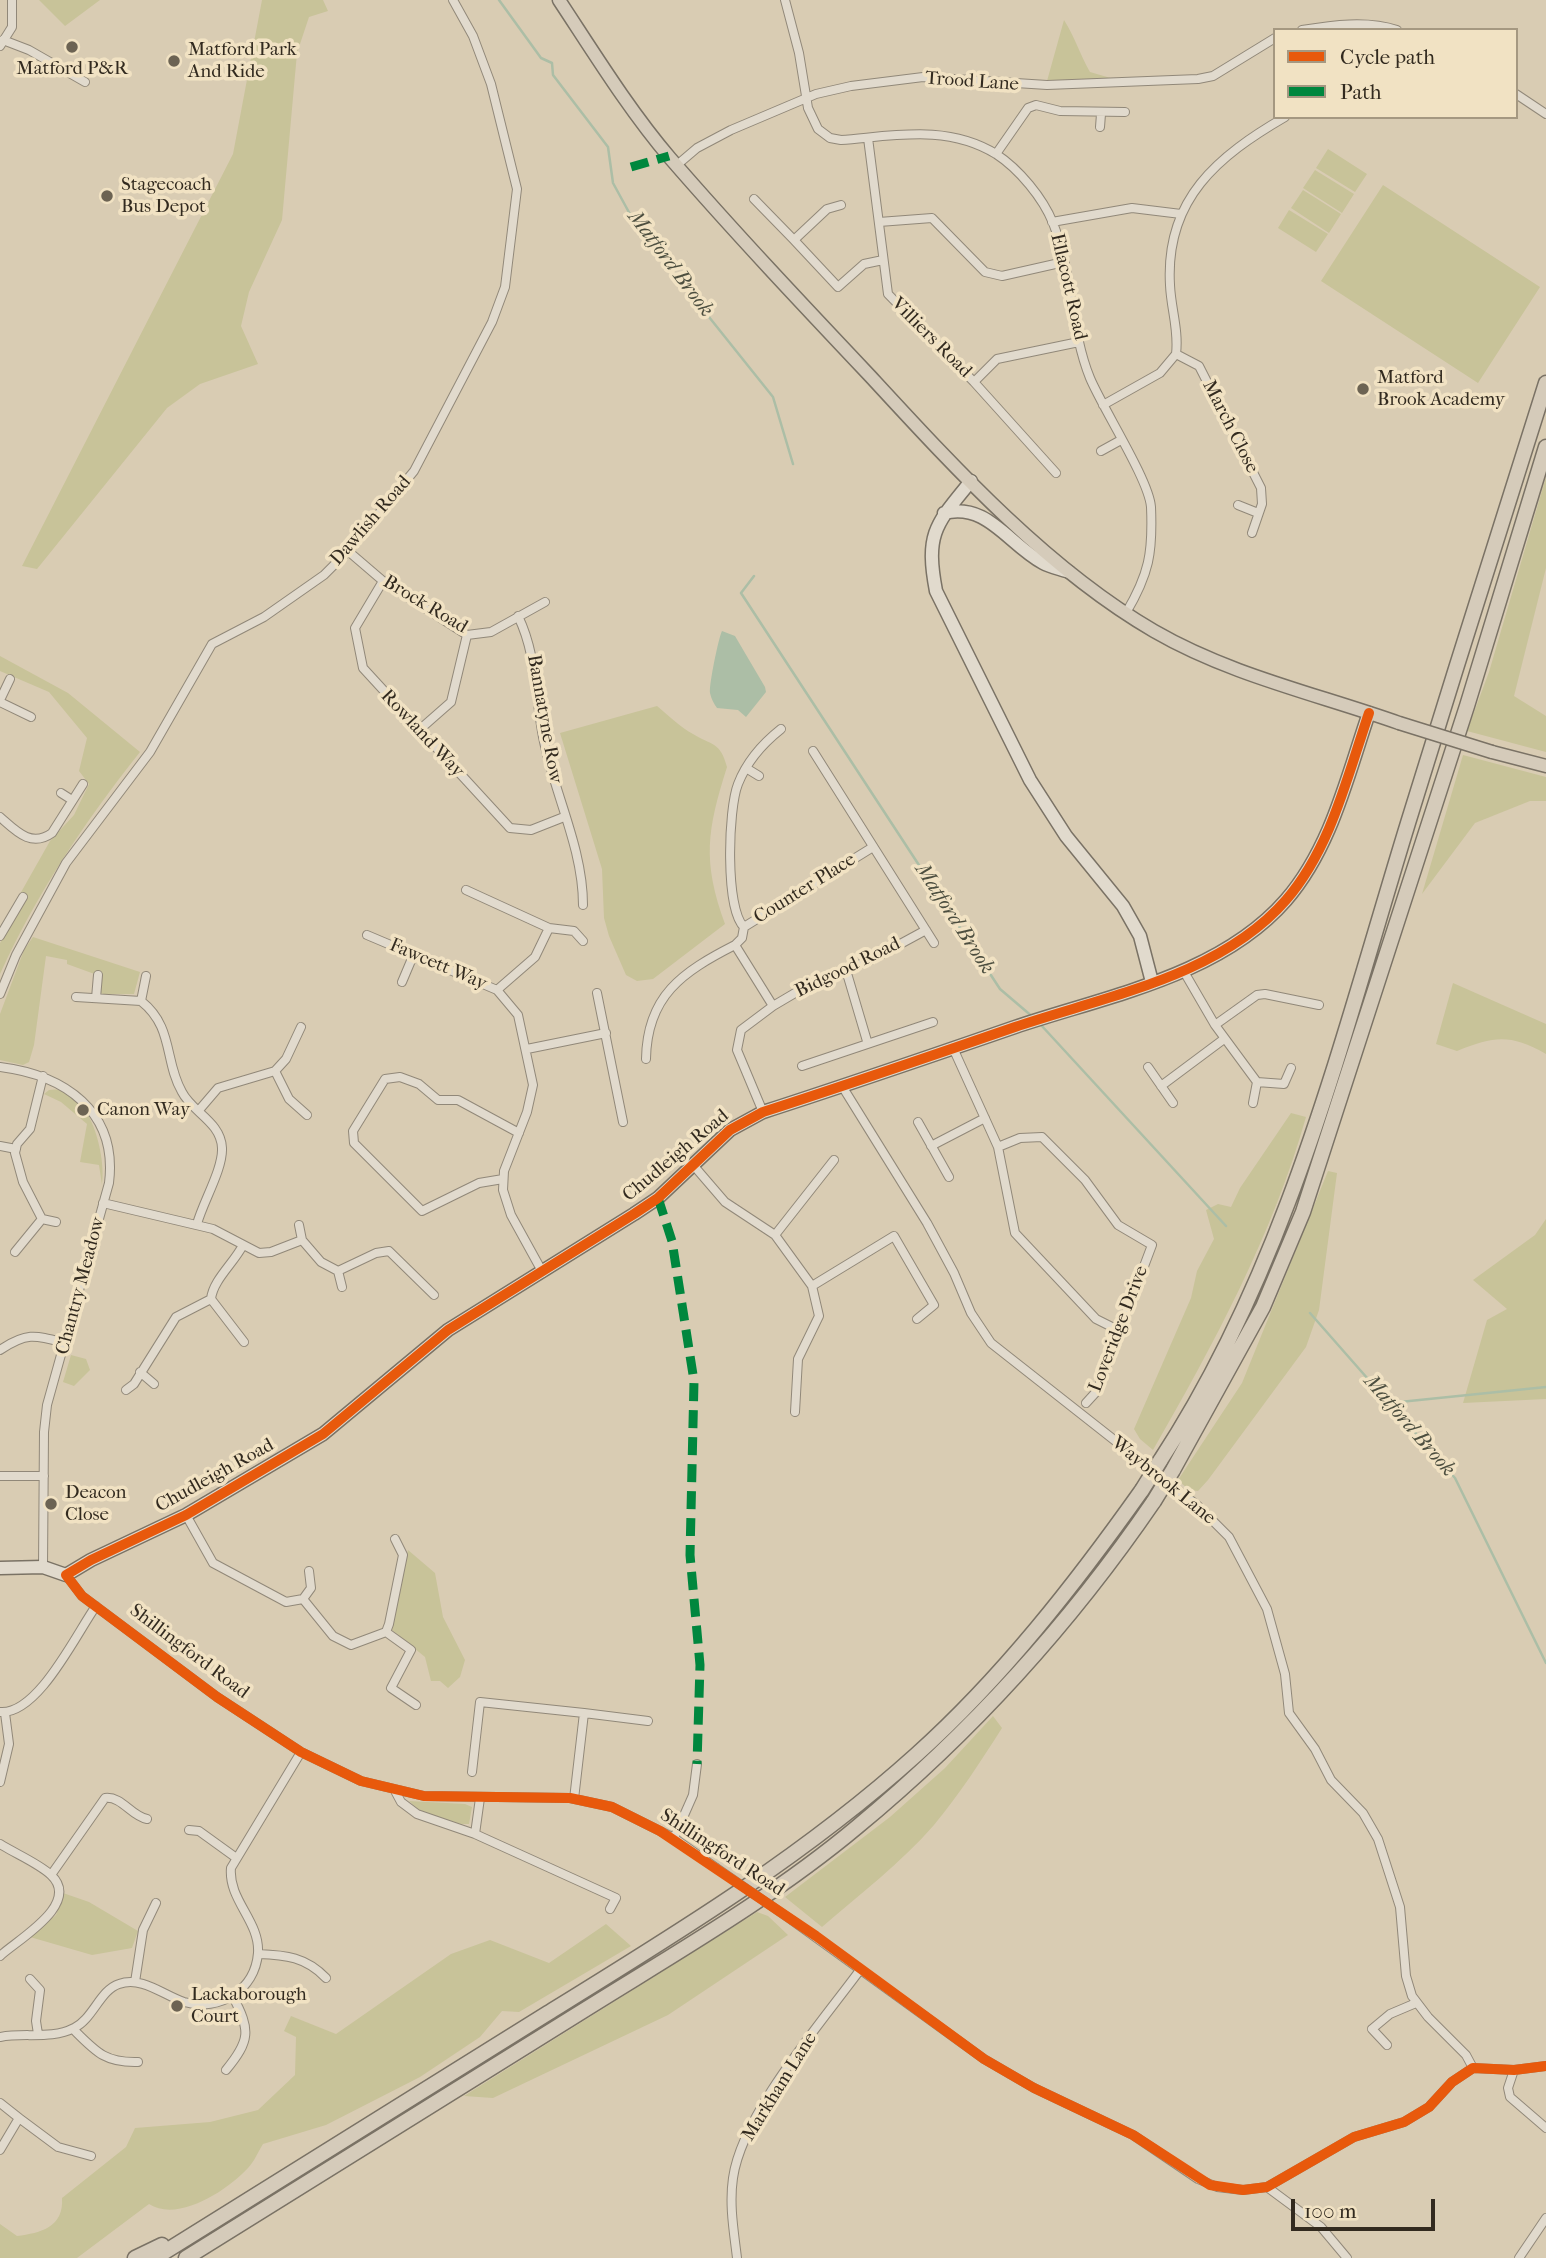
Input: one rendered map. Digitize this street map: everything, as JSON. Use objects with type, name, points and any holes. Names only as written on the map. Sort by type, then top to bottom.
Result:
[{"type":"highway","points":[[155,2258],[663,1942],[775,1868],[835,1824],[917,1754],[975,1697],[1103,1545],[1142,1490],[1219,1359],[1272,1245],[1296,1184],[1357,996],[1546,383]]},
{"type":"highway","points":[[186,2258],[699,1939],[854,1830],[945,1750],[1035,1658],[1082,1601],[1174,1470],[1263,1307],[1303,1212],[1467,706],[1546,447]]},
{"type":"highway","points":[[135,2258],[205,2227]]},
{"type":"main road","points":[[559,0],[677,165],[768,270],[971,481],[1073,573],[1126,613],[1205,657],[1399,723],[1546,766]]},
{"type":"street","points":[[1,43],[12,27],[12,0]]},
{"type":"street","name":"Dawlish Road","points":[[0,994],[16,955],[66,863],[150,752],[212,644],[264,617],[324,575],[348,551],[414,471],[492,322],[505,286],[516,205],[513,164],[491,84],[473,36],[453,0]]},
{"type":"street","name":"Ellacott Road","points":[[785,0],[799,53],[806,98],[818,129],[830,138],[868,138],[898,133],[934,134],[996,154],[1028,184],[1052,222],[1064,262],[1079,341],[1089,376],[1151,504],[1147,573],[1126,613]]},
{"type":"street","points":[[1313,28],[1334,24],[1386,28]]},
{"type":"street","points":[[0,31],[1,43]]},
{"type":"street","name":"Trood Lane","points":[[677,165],[697,148],[731,130],[806,98],[851,86],[923,77],[1047,85],[1198,79],[1213,76],[1273,39]]},
{"type":"street","points":[[1,43],[29,50],[85,82]]},
{"type":"street","points":[[1518,95],[1546,114]]},
{"type":"street","points":[[996,154],[1028,108],[1036,105],[1060,111],[1080,110],[1101,114],[1125,112]]},
{"type":"street","points":[[1100,127],[1101,114]]},
{"type":"street","points":[[1103,405],[1160,373],[1177,354],[1177,321],[1170,273],[1181,214],[1212,167],[1282,119]]},
{"type":"street","name":"Villiers Road","points":[[868,138],[888,295],[974,383],[997,359],[1079,341]]},
{"type":"street","points":[[754,199],[838,287],[864,264],[883,260]]},
{"type":"street","points":[[794,240],[827,209],[841,205]]},
{"type":"street","points":[[1052,222],[1132,208],[1181,214]]},
{"type":"street","points":[[879,222],[932,218],[985,272],[995,277],[1064,262]]},
{"type":"street","name":"March Close","points":[[1177,354],[1192,360],[1206,378],[1261,488],[1262,504],[1252,533]]},
{"type":"street","points":[[974,383],[1056,473]]},
{"type":"street","points":[[1101,450],[1121,440]]},
{"type":"street","points":[[971,481],[944,513],[931,551],[936,591],[1030,779],[1066,836],[1123,906],[1140,936],[1152,982]]},
{"type":"street","name":"March Close","points":[[1238,505],[1258,513]]},
{"type":"street","points":[[944,513],[964,510],[979,514],[1044,564],[1073,573]]},
{"type":"street","name":"Brock Road","points":[[348,551],[383,581],[467,635],[491,632],[545,602]]},
{"type":"street","name":"Rowland Way","points":[[383,581],[355,628],[363,668],[418,731],[510,828],[531,830],[564,817]]},
{"type":"street","name":"Bannatyne Row","points":[[518,616],[530,640],[542,734],[583,879],[583,905]]},
{"type":"street","points":[[418,731],[452,702],[467,635]]},
{"type":"street","points":[[10,678],[0,701],[31,717]]},
{"type":"street","name":"Chudleigh Road","points":[[66,1575],[91,1560],[186,1515],[323,1434],[448,1330],[543,1273],[658,1198],[730,1130],[763,1112],[1152,982],[1183,970],[1250,932],[1280,906],[1304,876],[1331,825],[1369,713]]},
{"type":"street","points":[[744,927],[735,911],[731,827],[737,787],[746,768],[767,739],[781,729]]},
{"type":"street","name":"Bidgood Road","points":[[813,751],[933,943]]},
{"type":"street","points":[[746,768],[759,776]]},
{"type":"street","points":[[0,817],[25,838],[46,838],[52,833],[83,784]]},
{"type":"street","points":[[61,793],[72,800]]},
{"type":"street","name":"Counter Place","points":[[735,945],[742,938],[744,927],[873,847]]},
{"type":"street","points":[[466,890],[549,928],[574,931],[583,940]]},
{"type":"street","points":[[0,936],[23,897]]},
{"type":"street","points":[[497,990],[535,957],[549,928]]},
{"type":"street","name":"Bidgood Road","points":[[763,1112],[742,1065],[737,1041],[747,1024],[817,980],[869,961],[926,930]]},
{"type":"street","name":"Fawcett Way","points":[[367,935],[497,990],[519,1015],[533,1085],[519,1133],[505,1165],[505,1201],[543,1273]]},
{"type":"street","points":[[646,1059],[651,1020],[666,993],[695,968],[735,945],[773,1006]]},
{"type":"street","points":[[402,982],[412,956]]},
{"type":"street","points":[[846,970],[867,1041]]},
{"type":"street","points":[[1183,970],[1214,1025],[1257,1082],[1284,1084],[1291,1068]]},
{"type":"street","points":[[96,998],[98,975]]},
{"type":"street","points":[[146,976],[141,1001],[163,1030],[182,1094],[200,1109],[217,1132],[222,1148],[197,1224]]},
{"type":"street","points":[[597,993],[623,1122]]},
{"type":"street","points":[[1214,1025],[1257,995],[1265,994],[1319,1005]]},
{"type":"street","points":[[76,997],[141,1001]]},
{"type":"street","points":[[802,1066],[867,1041],[933,1022]]},
{"type":"street","points":[[200,1109],[218,1088],[275,1072],[286,1059],[300,1027]]},
{"type":"street","points":[[527,1049],[606,1032]]},
{"type":"street","points":[[1161,1086],[1224,1039]]},
{"type":"street","points":[[953,1048],[998,1147],[1015,1233],[1089,1312],[1118,1330]]},
{"type":"street","name":"Chantry Meadow","points":[[0,1067],[43,1076],[75,1093],[90,1109],[103,1134],[110,1169],[44,1423],[43,1567]]},
{"type":"street","points":[[1148,1067],[1173,1103]]},
{"type":"street","points":[[275,1072],[289,1099],[307,1115]]},
{"type":"street","points":[[42,1219],[23,1182],[16,1149],[30,1129],[43,1076]]},
{"type":"street","points":[[503,1179],[479,1183],[422,1211],[354,1143],[353,1131],[385,1079],[400,1077],[419,1084],[438,1100],[458,1100],[519,1133]]},
{"type":"street","points":[[1253,1102],[1257,1082]]},
{"type":"street","name":"Waybrook Lane","points":[[842,1086],[927,1223],[971,1312],[991,1343],[1198,1506],[1229,1537],[1266,1609],[1285,1674],[1289,1713],[1315,1749],[1331,1780],[1363,1813],[1378,1839],[1400,1907],[1406,1976],[1416,2003],[1466,2055],[1473,2068]]},
{"type":"street","points":[[931,1146],[985,1118]]},
{"type":"street","points":[[918,1122],[949,1177]]},
{"type":"street","name":"Loveridge Drive","points":[[998,1147],[1020,1138],[1042,1137],[1086,1180],[1118,1224],[1152,1245],[1097,1391],[1086,1403]]},
{"type":"street","points":[[0,1146],[16,1149]]},
{"type":"street","points":[[775,1235],[834,1160]]},
{"type":"street","points":[[694,1166],[725,1202],[775,1235],[812,1286],[819,1316],[798,1359],[795,1412]]},
{"type":"street","points":[[103,1203],[197,1224],[266,1253],[302,1240]]},
{"type":"street","points":[[42,1219],[56,1222]]},
{"type":"street","points":[[16,1252],[42,1219]]},
{"type":"street","points":[[299,1225],[302,1240],[321,1262],[338,1271]]},
{"type":"street","points":[[812,1286],[894,1236],[934,1305],[917,1319]]},
{"type":"street","points":[[126,1390],[134,1384],[139,1372],[176,1317],[211,1299],[217,1282],[234,1262],[243,1245]]},
{"type":"street","points":[[338,1271],[376,1253],[389,1251],[434,1295]]},
{"type":"street","points":[[338,1271],[341,1287]]},
{"type":"street","points":[[211,1299],[244,1342]]},
{"type":"street","points":[[0,1350],[23,1336],[32,1335],[65,1343]]},
{"type":"street","points":[[139,1372],[154,1384]]},
{"type":"street","points":[[0,1476],[44,1476]]},
{"type":"street","points":[[186,1515],[213,1563],[286,1602],[303,1599],[311,1588],[309,1572]]},
{"type":"street","points":[[386,1632],[403,1555],[395,1539]]},
{"type":"street","points":[[0,1569],[43,1567],[66,1575]]},
{"type":"street","name":"Shillingford Road","points":[[66,1575],[82,1595],[217,1697],[301,1752],[361,1781],[424,1796],[575,1799],[612,1807],[674,1838],[984,2059],[1034,2088],[1133,2136],[1198,2179],[1230,2189],[1267,2187]]},
{"type":"street","points":[[303,1599],[341,1642],[355,1644],[386,1632]]},
{"type":"street","points":[[0,1782],[9,1744],[2,1712],[20,1708],[39,1691],[96,1605]]},
{"type":"street","points":[[386,1632],[411,1650],[391,1688],[416,1705]]},
{"type":"street","points":[[472,1772],[480,1702],[648,1721]]},
{"type":"street","points":[[575,1799],[584,1713]]},
{"type":"street","points":[[0,2036],[73,2029],[83,2022],[116,1984],[135,1982],[191,2003],[217,2002],[233,1997],[249,1982],[258,1954],[255,1928],[231,1879],[235,1857],[301,1752]]},
{"type":"street","points":[[674,1838],[693,1796],[697,1764]]},
{"type":"street","points":[[394,1789],[401,1802],[417,1814],[475,1834],[616,1898],[610,1909]]},
{"type":"street","points":[[51,1875],[105,1798],[116,1799],[139,1817],[147,1819]]},
{"type":"street","points":[[475,1834],[480,1798]]},
{"type":"street","points":[[189,1830],[199,1831],[235,1857]]},
{"type":"street","points":[[0,1844],[51,1875],[58,1888],[54,1910],[44,1922],[0,1956]]},
{"type":"street","points":[[135,1982],[142,1930],[156,1903]]},
{"type":"street","points":[[258,1954],[299,1958],[313,1965],[326,1978]]},
{"type":"street","name":"Markham Lane","points":[[737,2258],[731,2198],[739,2156],[757,2117],[791,2063],[860,1970]]},
{"type":"street","points":[[30,1979],[40,1990]]},
{"type":"street","points":[[38,2034],[36,2021],[40,1990],[49,1982]]},
{"type":"street","points":[[226,2070],[244,2048],[246,2037],[243,2020],[233,1997]]},
{"type":"street","points":[[1387,2045],[1372,2029],[1390,2014],[1416,2003]]},
{"type":"street","points":[[73,2029],[93,2050],[111,2061],[138,2062]]},
{"type":"street","points":[[1347,2258],[1321,2227],[1267,2187],[1354,2137],[1404,2122],[1429,2107],[1452,2082],[1473,2068],[1514,2070],[1546,2066]]},
{"type":"street","points":[[1514,2070],[1508,2088],[1510,2097],[1546,2128]]},
{"type":"street","points":[[0,2103],[58,2147],[91,2156]]},
{"type":"street","points":[[0,2150],[19,2118]]},
{"type":"street","points":[[1519,2258],[1546,2218]]},
{"type":"shaded area","points":[[39,0],[100,0],[65,26]]},
{"type":"shaded area","points":[[262,0],[323,0],[328,11],[309,17],[297,53],[282,220],[249,292],[241,326],[258,364],[200,384],[167,408],[37,569],[22,566],[233,154]]},
{"type":"shaded area","points":[[1064,20],[1090,72],[1114,79],[1047,81]]},
{"type":"shaded area","points":[[1328,149],[1367,174],[1355,192],[1316,168]]},
{"type":"shaded area","points":[[1315,170],[1354,194],[1342,213],[1303,188]]},
{"type":"shaded area","points":[[1383,185],[1540,287],[1478,383],[1321,281]]},
{"type":"shaded area","points":[[1303,190],[1341,214],[1329,233],[1291,208]]},
{"type":"shaded area","points":[[1289,210],[1328,234],[1316,252],[1278,228]]},
{"type":"shaded area","points":[[1546,477],[1546,568],[1514,696],[1546,716],[1546,752],[1467,731],[1489,672]]},
{"type":"shaded area","points":[[722,631],[735,636],[765,687],[766,692],[746,717],[738,710],[717,708],[710,695]]},
{"type":"shaded area","points":[[0,656],[68,693],[140,752],[63,858],[0,974],[0,943],[25,902],[20,894],[50,841],[74,815],[89,784],[79,771],[87,738],[49,692],[0,671]]},
{"type":"shaded area","points":[[657,706],[683,728],[718,748],[727,767],[715,809],[710,846],[713,882],[725,924],[653,979],[637,981],[626,975],[609,936],[604,918],[602,869],[560,733]]},
{"type":"shaded area","points":[[1463,755],[1546,777],[1546,801],[1530,801],[1475,823],[1422,894]]},
{"type":"shaded area","points":[[33,937],[140,972],[134,994],[103,994],[99,992],[100,976],[67,964],[67,960],[46,956],[34,1045],[29,1062],[23,1065],[0,1060],[0,1014],[24,950]]},
{"type":"shaded area","points":[[1453,983],[1546,1024],[1546,1054],[1522,1043],[1502,1039],[1482,1042],[1457,1051],[1436,1044]]},
{"type":"shaded area","points":[[49,1090],[63,1091],[75,1097],[85,1109],[98,1140],[103,1172],[102,1185],[99,1165],[80,1162],[87,1124],[61,1102],[44,1094]]},
{"type":"shaded area","points":[[1291,1113],[1306,1117],[1277,1203],[1220,1329],[1153,1450],[1140,1439],[1134,1429],[1191,1298],[1197,1271],[1214,1239],[1206,1210],[1218,1204],[1231,1207],[1240,1188]]},
{"type":"shaded area","points":[[1328,1171],[1337,1173],[1319,1310],[1306,1347],[1208,1480],[1198,1491],[1189,1490],[1178,1480],[1242,1383]]},
{"type":"shaded area","points":[[1546,1219],[1546,1399],[1463,1403],[1487,1320],[1507,1309],[1473,1280],[1535,1235]]},
{"type":"shaded area","points":[[71,1355],[86,1359],[90,1370],[74,1386],[63,1382]]},
{"type":"shaded area","points":[[408,1550],[435,1573],[443,1617],[465,1660],[460,1677],[448,1688],[440,1681],[431,1681],[425,1657],[392,1630]]},
{"type":"shaded area","points":[[993,1716],[1002,1728],[970,1778],[934,1825],[880,1878],[822,1927],[785,1897],[890,1817],[945,1768]]},
{"type":"shaded area","points":[[409,1801],[465,1804],[472,1807],[469,1824],[437,1818],[421,1811]]},
{"type":"shaded area","points":[[63,1893],[89,1902],[138,1931],[132,1948],[92,1955],[30,1937],[56,1915]]},
{"type":"shaded area","points":[[757,1912],[768,1916],[788,1935],[668,2015],[493,2098],[464,2096]]},
{"type":"shaded area","points":[[606,1924],[631,1946],[519,2012],[502,2011],[480,2037],[420,2077],[326,2125],[263,2144],[248,2168],[216,2194],[188,2207],[161,2209],[149,2204],[77,2258],[0,2258],[0,2224],[17,2236],[49,2227],[59,2216],[62,2198],[126,2147],[135,2128],[210,2122],[258,2110],[295,2075],[296,2037],[284,2031],[291,2016],[336,2034],[451,1954],[490,1940],[549,1963]]},
{"type":"waterway","name":"Matford Brook","points":[[499,0],[541,58],[552,63],[553,75],[608,147],[613,183],[637,227],[773,397],[793,464]]},
{"type":"waterway","name":"Matford Brook","points":[[754,576],[741,593],[1000,989],[1034,1018]]},
{"type":"waterway","name":"Matford Brook","points":[[1041,1025],[1226,1226]]},
{"type":"waterway","name":"Matford Brook","points":[[1310,1313],[1455,1478],[1546,1663]]},
{"type":"waterway","points":[[1390,1403],[1546,1387]]},
{"type":"marked path","points":[[631,167],[669,156]]},
{"type":"marked path","points":[[658,1198],[672,1241],[694,1381],[690,1555],[700,1665],[697,1764]]},
{"type":"cycle path","points":[[1369,713],[1336,811],[1302,880],[1259,926],[1229,948],[1160,980],[763,1112],[730,1130],[658,1198],[448,1330],[323,1434],[186,1515],[91,1560],[66,1575],[82,1596],[217,1697],[301,1752],[361,1781],[424,1796],[570,1798],[612,1807],[660,1831],[816,1936],[984,2059],[1034,2088],[1133,2135],[1210,2185],[1243,2190],[1267,2187],[1354,2137],[1404,2122],[1429,2107],[1452,2082],[1473,2068],[1514,2070],[1546,2066]]},
{"type":"place","name":"Matford P&R","points":[[72,47]]},
{"type":"place","name":"Matford Park And Ride","points":[[174,61]]},
{"type":"place","name":"Stagecoach Bus Depot","points":[[107,196]]},
{"type":"place","name":"Matford Brook Academy","points":[[1363,389]]},
{"type":"place","name":"Canon Way","points":[[83,1110]]},
{"type":"place","name":"Deacon Close","points":[[51,1504]]},
{"type":"place","name":"Lackaborough Court","points":[[177,2006]]}]
